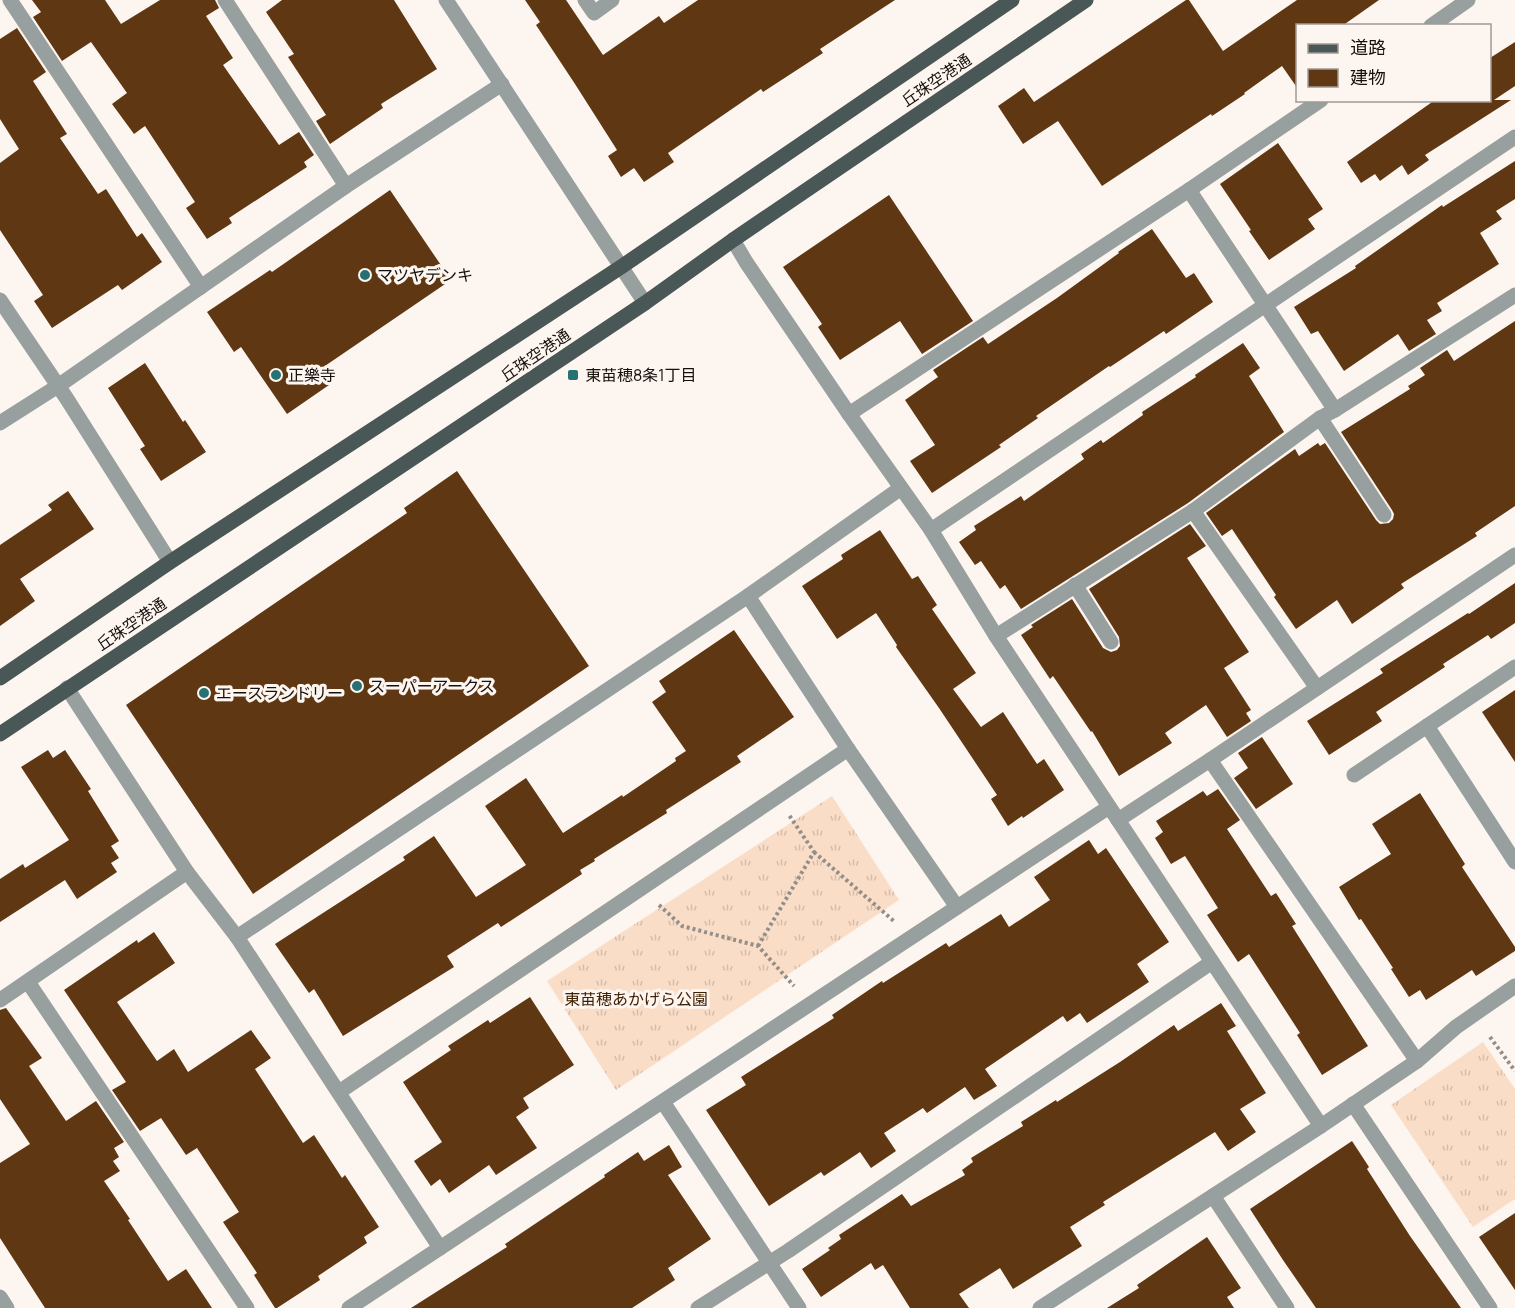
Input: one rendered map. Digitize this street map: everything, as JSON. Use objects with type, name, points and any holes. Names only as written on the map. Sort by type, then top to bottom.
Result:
[{"type":"main road","name":"丘珠空港通","points":[[0,678],[170,562],[621,267],[1011,0]]},
{"type":"main road","name":"丘珠空港通","points":[[0,734],[645,303],[733,240],[1086,0]]},
{"type":"street","points":[[10,0],[201,287]]},
{"type":"street","points":[[225,0],[346,186]]},
{"type":"street","points":[[446,0],[645,303]]},
{"type":"street","points":[[585,0],[594,13],[612,0]]},
{"type":"street","points":[[1434,24],[1468,0]]},
{"type":"street","points":[[0,423],[58,386],[346,186],[502,84]]},
{"type":"street","points":[[849,414],[1190,190],[1318,102]]},
{"type":"street","points":[[931,530],[1515,137]]},
{"type":"street","points":[[1190,190],[1335,410]]},
{"type":"street","points":[[733,240],[849,414],[931,530],[996,636],[1321,1126]]},
{"type":"street","points":[[996,636],[1193,511],[1320,418],[1515,295]]},
{"type":"street","points":[[0,300],[58,386],[170,562]]},
{"type":"street","points":[[1320,418],[1384,515]]},
{"type":"street","points":[[237,937],[748,596],[901,488]]},
{"type":"street","points":[[1193,511],[1317,688]]},
{"type":"street","points":[[1118,820],[1515,555]]},
{"type":"street","points":[[1075,585],[1111,642]]},
{"type":"street","points":[[748,596],[848,749],[957,907]]},
{"type":"street","points":[[1354,775],[1515,667]]},
{"type":"street","points":[[66,688],[187,872],[237,937],[440,1248]]},
{"type":"street","points":[[1427,726],[1515,862]]},
{"type":"street","points":[[339,1092],[848,749]]},
{"type":"street","points":[[1210,760],[1417,1061]]},
{"type":"street","points":[[349,1308],[1109,807]]},
{"type":"street","points":[[0,1000],[187,872]]},
{"type":"street","points":[[698,1308],[1212,962]]},
{"type":"street","points":[[28,982],[248,1308]]},
{"type":"street","points":[[1040,1308],[1417,1061],[1456,1027],[1515,986]]},
{"type":"street","points":[[663,1102],[799,1308]]},
{"type":"street","points":[[1353,1104],[1490,1308]]},
{"type":"street","points":[[1213,1196],[1287,1308]]},
{"type":"street","points":[[0,1297],[7,1308]]},
{"type":"path","points":[[787,812],[814,852],[898,926]]},
{"type":"path","points":[[758,946],[814,852]]},
{"type":"path","points":[[654,901],[682,926],[758,946],[799,991]]},
{"type":"path","points":[[1490,1037],[1515,1071]]},
{"type":"green space","name":"東苗穂あかげら公園","points":[[832,796],[899,900],[616,1090],[547,981]]},
{"type":"green space","points":[[1483,1042],[1515,1089],[1515,1199],[1473,1227],[1391,1105]]},
{"type":"building","points":[[32,0],[105,0],[121,24],[160,0],[215,0],[219,8],[206,16],[233,58],[223,65],[279,145],[299,132],[314,155],[304,162],[307,167],[229,218],[232,223],[207,239],[186,208],[195,202],[145,126],[134,134],[112,104],[127,93],[91,42],[62,61],[33,17],[41,12]]},
{"type":"building","points":[[282,0],[394,0],[437,69],[381,104],[383,108],[330,144],[316,121],[326,115],[288,57],[294,54],[266,12]]},
{"type":"building","points":[[525,0],[566,0],[603,55],[659,16],[664,23],[698,0],[895,0],[820,49],[823,53],[763,92],[761,89],[668,153],[674,162],[644,182],[634,168],[621,177],[608,156],[617,150],[536,25],[540,22]]},
{"type":"building","points":[[1186,0],[1189,0],[1223,51],[1297,0],[1379,0],[1345,24],[1296,24],[1296,86],[1282,66],[1212,116],[1211,114],[1102,186],[1058,121],[1023,144],[998,106],[1024,88],[1034,102]]},
{"type":"building","points":[[17,28],[46,72],[33,81],[67,134],[60,138],[98,194],[106,189],[137,237],[142,233],[162,262],[122,290],[118,285],[52,328],[34,301],[43,295],[0,230],[0,163],[19,149],[0,119],[0,39]]},
{"type":"building","points":[[1515,42],[1515,86],[1494,100],[1511,100],[1425,155],[1429,160],[1408,175],[1402,165],[1380,181],[1375,174],[1361,183],[1347,162],[1432,102],[1491,102],[1491,57]]},
{"type":"building","points":[[1278,143],[1323,209],[1308,219],[1315,229],[1269,260],[1220,184]]},
{"type":"building","points":[[1515,161],[1515,199],[1496,211],[1502,219],[1480,233],[1499,264],[1437,303],[1442,311],[1427,320],[1436,334],[1409,351],[1398,334],[1344,371],[1318,331],[1311,334],[1294,307],[1356,268],[1355,266],[1442,205],[1443,207]]},
{"type":"building","points":[[390,190],[451,280],[319,370],[329,385],[287,414],[241,347],[234,352],[207,312],[270,270],[272,272]]},
{"type":"building","points":[[889,195],[973,321],[922,354],[900,321],[840,360],[818,327],[822,324],[783,267]]},
{"type":"building","points":[[1152,229],[1186,278],[1194,273],[1213,302],[1166,334],[1164,331],[1109,366],[1036,416],[1038,418],[999,445],[1001,447],[932,493],[910,461],[935,445],[905,400],[938,377],[933,370],[983,337],[988,344],[1057,298]]},
{"type":"building","points":[[1515,321],[1515,506],[1475,533],[1477,536],[1401,584],[1404,588],[1352,624],[1337,600],[1296,629],[1232,529],[1222,536],[1206,513],[1295,449],[1299,456],[1318,443],[1320,446],[1325,443],[1376,520],[1380,524],[1389,523],[1393,519],[1392,510],[1341,432],[1410,389],[1408,386],[1425,375],[1420,368],[1447,350],[1454,361]]},
{"type":"building","points":[[1243,343],[1260,368],[1249,376],[1284,432],[1188,503],[1021,609],[1005,585],[1000,589],[981,561],[975,565],[959,542],[976,530],[974,526],[1021,496],[1024,501],[1084,459],[1081,454],[1101,440],[1103,443],[1143,415],[1142,412]]},
{"type":"building","points":[[145,363],[183,422],[185,420],[206,452],[161,481],[140,449],[145,446],[108,388]]},
{"type":"building","name":"スーパーアークス","points":[[457,471],[589,666],[253,894],[126,705],[407,513],[404,508]]},
{"type":"building","points":[[68,491],[94,529],[20,579],[35,601],[0,626],[0,545],[52,510],[48,505]]},
{"type":"building","points":[[1190,524],[1206,546],[1187,558],[1249,652],[1224,668],[1251,710],[1246,713],[1251,721],[1227,737],[1206,705],[1165,733],[1172,743],[1119,776],[1092,731],[1053,676],[1050,679],[1021,635],[1033,627],[1031,625],[1072,599],[1103,648],[1111,652],[1117,650],[1120,646],[1119,637],[1089,589]]},
{"type":"building","points":[[880,530],[912,579],[918,576],[937,605],[932,609],[976,673],[953,689],[981,727],[1003,712],[1037,764],[1044,759],[1064,790],[1008,826],[991,799],[997,795],[896,647],[897,645],[876,613],[837,639],[802,586],[843,559],[841,555]]},
{"type":"building","points":[[1515,583],[1515,623],[1491,639],[1488,635],[1443,664],[1445,667],[1376,712],[1382,721],[1329,755],[1307,721],[1383,673],[1380,669]]},
{"type":"building","points":[[734,630],[794,717],[737,756],[741,762],[666,810],[667,813],[594,859],[595,861],[580,870],[582,874],[501,927],[498,923],[447,956],[454,967],[343,1036],[314,989],[309,993],[275,944],[405,860],[403,857],[434,836],[476,897],[526,865],[485,806],[526,778],[563,833],[622,795],[623,797],[676,761],[675,758],[686,751],[652,702],[666,692],[659,681]]},
{"type":"building","points":[[1515,690],[1515,762],[1482,712]]},
{"type":"building","points":[[1262,737],[1293,784],[1256,809],[1234,778],[1248,768],[1238,753]]},
{"type":"building","points":[[48,750],[53,758],[65,750],[91,789],[88,791],[119,841],[111,846],[119,858],[111,863],[117,872],[77,899],[65,880],[0,922],[0,879],[23,864],[25,868],[69,840],[21,767]]},
{"type":"building","points":[[1218,789],[1240,820],[1227,829],[1271,896],[1276,893],[1296,924],[1292,926],[1368,1046],[1322,1075],[1297,1035],[1300,1033],[1249,954],[1238,962],[1207,915],[1218,908],[1185,856],[1171,864],[1155,838],[1163,832],[1156,821],[1203,791],[1207,796]]},
{"type":"building","points":[[1420,793],[1465,864],[1462,867],[1515,947],[1515,951],[1476,976],[1472,970],[1426,1000],[1420,990],[1409,997],[1391,969],[1393,968],[1339,887],[1391,854],[1372,824]]},
{"type":"building","points":[[1089,840],[1098,854],[1106,848],[1169,942],[1137,964],[1149,982],[1087,1023],[1080,1013],[1067,1022],[1063,1016],[985,1069],[997,1086],[974,1100],[965,1087],[927,1113],[923,1108],[884,1133],[896,1151],[871,1168],[860,1152],[824,1176],[821,1172],[769,1206],[706,1110],[746,1085],[741,1077],[834,1018],[832,1015],[882,981],[883,983],[946,943],[949,947],[1001,914],[1009,927],[1050,900],[1034,877]]},
{"type":"building","points":[[154,932],[175,963],[117,1002],[157,1061],[174,1049],[188,1072],[251,1030],[271,1058],[255,1069],[303,1143],[314,1135],[342,1178],[345,1175],[379,1227],[364,1237],[367,1243],[318,1276],[320,1280],[277,1308],[254,1275],[257,1273],[223,1222],[239,1212],[197,1148],[186,1155],[161,1118],[140,1131],[112,1090],[126,1082],[64,990],[137,940],[138,943]]},
{"type":"building","points":[[530,997],[574,1065],[523,1098],[529,1108],[516,1117],[537,1148],[496,1175],[489,1165],[449,1193],[440,1179],[431,1186],[414,1161],[442,1142],[403,1082],[451,1050],[448,1046],[488,1020],[490,1023]]},
{"type":"building","points":[[1221,1003],[1236,1026],[1227,1031],[1266,1093],[1240,1109],[1256,1132],[1228,1151],[1215,1132],[1103,1202],[1105,1205],[1070,1227],[1082,1246],[1013,1289],[1000,1268],[959,1294],[969,1308],[910,1308],[883,1265],[875,1270],[871,1263],[821,1297],[802,1269],[830,1250],[828,1248],[841,1239],[839,1235],[902,1194],[911,1206],[965,1175],[962,1170],[973,1162],[971,1158],[1023,1126],[1021,1122],[1056,1100],[1057,1102],[1174,1025],[1178,1031]]},
{"type":"building","points":[[6,1008],[42,1058],[29,1066],[66,1121],[96,1101],[124,1142],[114,1148],[119,1157],[113,1161],[120,1171],[104,1181],[168,1281],[186,1269],[212,1308],[45,1308],[0,1238],[0,1163],[30,1144],[0,1099],[0,1010]]},
{"type":"building","points":[[1352,1141],[1410,1236],[1461,1308],[1316,1308],[1283,1260],[1250,1209]]},
{"type":"building","points":[[669,1145],[682,1167],[668,1175],[711,1239],[668,1268],[675,1280],[632,1308],[411,1308],[507,1247],[505,1244],[638,1152],[644,1161]]},
{"type":"building","points":[[1515,1213],[1515,1290],[1479,1237]]},
{"type":"building","points":[[1207,1237],[1241,1288],[1227,1297],[1234,1308],[1107,1308],[1139,1288],[1137,1285]]},
{"type":"place","name":"マツヤデンキ","points":[[365,275]]},
{"type":"place","name":"正樂寺","points":[[276,375]]},
{"type":"place","name":"東苗穂8条1丁目","points":[[573,375]]},
{"type":"place","name":"スーパーアークス","points":[[357,686]]},
{"type":"place","name":"エースランドリー","points":[[204,693]]}]
